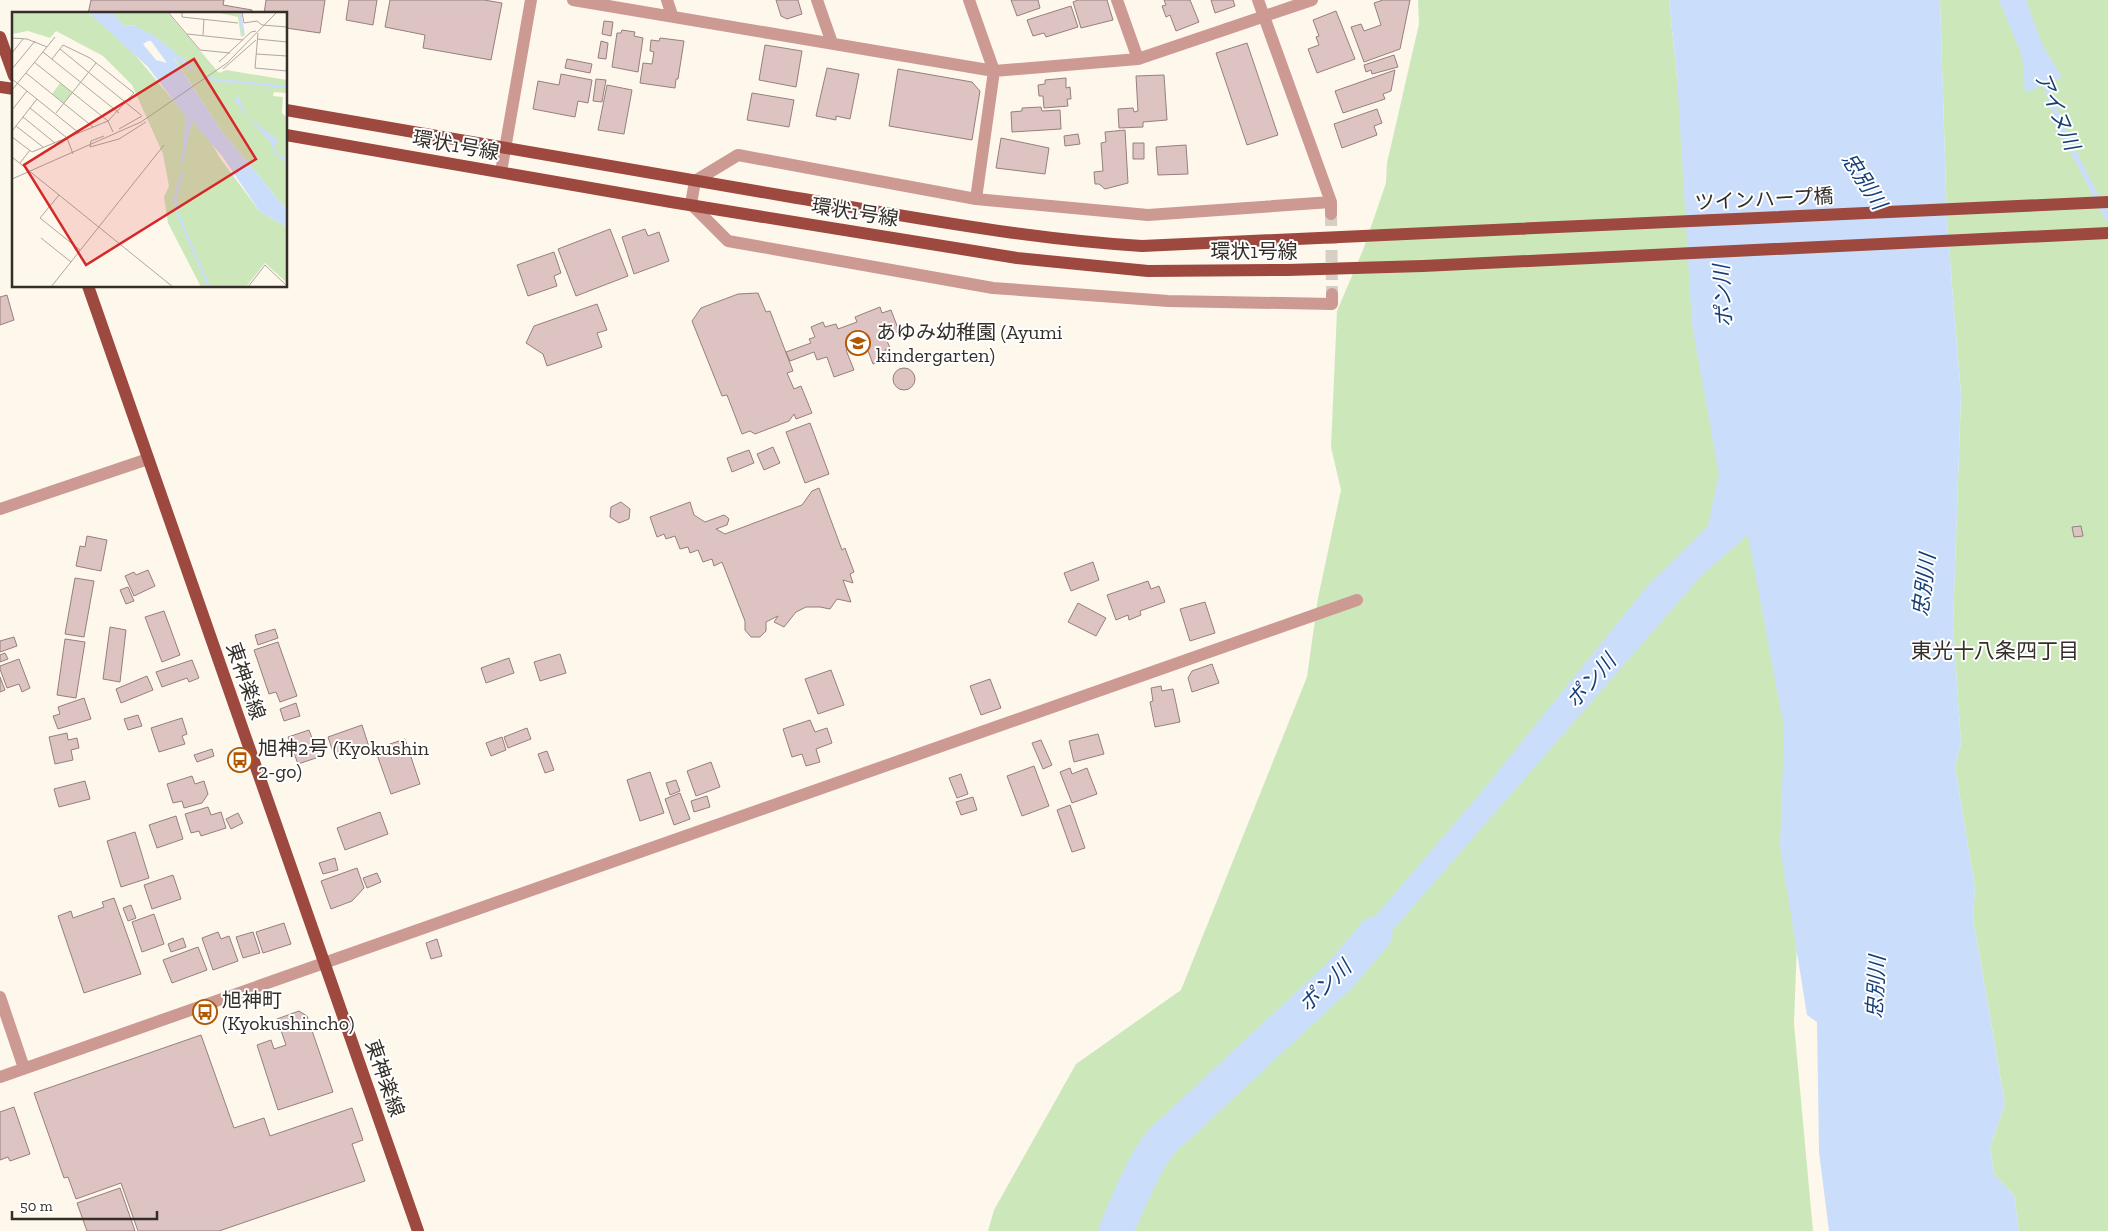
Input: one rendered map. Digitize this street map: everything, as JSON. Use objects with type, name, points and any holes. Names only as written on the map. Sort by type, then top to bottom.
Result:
[{"type":"main road","points":[[0,37],[8,62]]},
{"type":"main road","name":"環状1号線","points":[[288,110],[695,181],[1016,234],[1080,242],[1142,246],[1422,234]]},
{"type":"main road","name":"環状1号線","points":[[288,135],[1017,258],[1139,270],[1287,270],[1423,266],[2108,233]]},
{"type":"main road","name":"ツインハープ橋","points":[[1422,234],[2108,202]]},
{"type":"main road","name":"東神楽線","points":[[89,288],[418,1231]]},
{"type":"street","points":[[501,172],[531,0]]},
{"type":"street","points":[[573,0],[672,15],[994,71],[1138,59],[1264,18],[1312,0]]},
{"type":"street","points":[[667,0],[672,15]]},
{"type":"street","points":[[818,0],[832,43]]},
{"type":"street","points":[[969,0],[994,71],[976,199]]},
{"type":"street","points":[[1117,0],[1138,59]]},
{"type":"street","points":[[1258,0],[1331,208],[1148,215],[976,199],[738,155],[695,181],[691,204],[728,241],[993,288],[1168,300],[1332,304],[1332,294]]},
{"type":"street","points":[[0,510],[148,459]]},
{"type":"street","points":[[0,1077],[1357,600]]},
{"type":"street","points":[[0,996],[24,1068]]},
{"type":"green space","points":[[1418,0],[1669,0],[1677,77],[1807,668],[1794,1024],[1813,1231],[988,1231],[994,1210],[1076,1064],[1181,990],[1307,677],[1318,598],[1341,490],[1331,447],[1337,311],[1363,250],[1386,183],[1387,163],[1419,24]]},
{"type":"green space","points":[[1940,0],[2108,0],[2108,1231],[2019,1231],[2014,1195],[1994,1174],[1990,1147],[2005,1104],[1973,918],[1975,888],[1955,767],[1961,743],[1953,625],[1961,395],[1947,223]]},
{"type":"water","name":"忠別川","points":[[1669,0],[1940,0],[1947,223],[1961,395],[1953,625],[1961,743],[1955,767],[1975,888],[1973,918],[2005,1104],[1990,1147],[1994,1174],[2014,1195],[2019,1231],[1829,1231],[1819,1152],[1817,1022],[1807,1015],[1780,847],[1784,728],[1748,535],[1702,575],[1351,978],[1337,961],[1478,796],[1649,584],[1708,526],[1719,474],[1692,325],[1677,77]]},
{"type":"water","points":[[1999,0],[2026,0],[2043,46],[2062,77],[2025,93],[2022,56]]},
{"type":"building","points":[[91,0],[224,0],[223,5],[252,10],[252,12],[88,12]]},
{"type":"building","points":[[266,0],[325,0],[320,33],[288,28],[288,12],[264,12]]},
{"type":"building","points":[[349,0],[377,0],[373,25],[346,20]]},
{"type":"building","points":[[390,0],[484,0],[502,3],[491,60],[423,48],[425,35],[385,27]]},
{"type":"building","points":[[776,0],[798,0],[802,14],[787,19],[781,16]]},
{"type":"building","points":[[1011,0],[1038,0],[1040,8],[1017,16]]},
{"type":"building","points":[[1078,0],[1107,0],[1113,20],[1081,28],[1073,2]]},
{"type":"building","points":[[1164,0],[1190,0],[1199,22],[1176,31],[1170,15],[1166,17],[1162,6],[1166,5]]},
{"type":"building","points":[[1211,0],[1233,0],[1235,6],[1215,13]]},
{"type":"building","points":[[1383,0],[1410,0],[1400,49],[1364,62],[1351,27],[1361,24],[1364,31],[1381,25],[1374,3]]},
{"type":"building","points":[[1071,6],[1078,27],[1046,37],[1044,33],[1033,36],[1027,20]]},
{"type":"building","points":[[1336,11],[1355,59],[1317,73],[1308,49],[1319,45],[1316,37],[1319,36],[1313,20]]},
{"type":"building","points":[[604,21],[613,22],[611,36],[602,34]]},
{"type":"building","points":[[622,30],[635,32],[634,36],[643,38],[638,72],[612,67],[617,33],[621,33]]},
{"type":"building","points":[[660,38],[684,41],[675,88],[640,83],[643,63],[652,64],[654,52],[650,51],[651,40],[659,41]]},
{"type":"building","points":[[601,41],[608,43],[606,59],[598,58]]},
{"type":"building","points":[[1247,43],[1278,135],[1247,145],[1216,53]]},
{"type":"building","points":[[765,45],[802,51],[796,87],[759,80]]},
{"type":"building","points":[[1394,55],[1398,67],[1372,74],[1371,70],[1366,72],[1364,65]]},
{"type":"building","points":[[567,59],[592,64],[590,73],[565,68]]},
{"type":"building","points":[[827,68],[859,74],[850,119],[836,116],[836,120],[816,116]]},
{"type":"building","points":[[898,69],[972,82],[980,91],[972,140],[889,126]]},
{"type":"building","points":[[1395,70],[1391,91],[1383,94],[1385,99],[1343,113],[1335,91]]},
{"type":"building","points":[[561,74],[592,80],[588,103],[578,101],[575,117],[533,109],[538,81],[559,85]]},
{"type":"building","points":[[1164,75],[1167,120],[1143,122],[1143,127],[1119,128],[1118,109],[1133,108],[1134,112],[1138,111],[1136,76]]},
{"type":"building","points":[[1066,78],[1066,88],[1070,87],[1071,99],[1067,99],[1068,106],[1044,108],[1043,96],[1039,96],[1038,85],[1045,84],[1045,80]]},
{"type":"building","points":[[596,79],[606,80],[602,102],[593,101]]},
{"type":"building","points":[[607,85],[632,90],[624,134],[598,130]]},
{"type":"building","points":[[752,93],[794,100],[789,127],[747,120]]},
{"type":"building","points":[[1041,107],[1042,111],[1060,110],[1061,129],[1012,132],[1011,112],[1022,111],[1022,108]]},
{"type":"building","points":[[1377,109],[1382,123],[1374,126],[1377,135],[1342,148],[1334,124]]},
{"type":"building","points":[[1125,130],[1128,183],[1105,189],[1099,184],[1095,184],[1094,172],[1103,171],[1101,143],[1106,142],[1105,132]]},
{"type":"building","points":[[1078,134],[1080,144],[1065,146],[1064,136]]},
{"type":"building","points":[[1001,138],[1049,148],[1045,174],[996,168]]},
{"type":"building","points":[[1133,143],[1144,143],[1144,159],[1133,159]]},
{"type":"building","points":[[1186,145],[1188,174],[1158,175],[1156,147]]},
{"type":"building","points":[[610,229],[628,276],[576,296],[558,249]]},
{"type":"building","points":[[645,229],[648,236],[659,232],[669,261],[634,274],[622,237]]},
{"type":"building","points":[[554,252],[561,273],[554,276],[557,286],[528,296],[517,265]]},
{"type":"building","points":[[758,293],[766,312],[770,311],[793,371],[787,373],[794,389],[801,386],[812,413],[796,419],[794,414],[789,421],[755,434],[750,431],[742,434],[727,395],[722,396],[692,321],[701,308],[738,294]]},
{"type":"building","points":[[7,295],[14,320],[0,325],[0,297]]},
{"type":"building","points":[[597,304],[607,330],[597,333],[602,347],[547,366],[543,354],[526,343],[534,326]]},
{"type":"building","points":[[880,307],[882,313],[891,310],[899,331],[885,336],[890,348],[885,350],[888,358],[873,364],[865,343],[846,350],[854,370],[834,377],[827,357],[817,360],[814,352],[790,361],[786,352],[811,343],[809,339],[815,337],[811,327],[823,322],[825,327],[836,324],[838,329],[857,322],[855,317]]},
{"type":"building","points":[[904,368],[912,371],[915,379],[912,387],[904,390],[896,387],[893,379],[896,371]]},
{"type":"building","points":[[810,423],[829,474],[805,483],[786,432]]},
{"type":"building","points":[[773,447],[780,463],[764,470],[757,454]]},
{"type":"building","points":[[749,450],[754,463],[732,472],[727,458]]},
{"type":"building","points":[[819,488],[842,550],[845,548],[854,572],[850,574],[853,583],[843,580],[851,602],[837,599],[830,609],[806,607],[796,612],[784,627],[774,622],[778,616],[766,622],[766,631],[760,637],[751,637],[745,630],[745,621],[722,562],[714,566],[712,559],[703,562],[698,550],[690,553],[688,547],[680,549],[675,536],[666,539],[664,534],[657,537],[650,517],[690,502],[694,515],[705,522],[724,515],[727,517],[729,519],[727,525],[716,529],[725,534],[802,505],[812,491]]},
{"type":"building","points":[[621,502],[630,509],[629,519],[619,523],[610,517],[611,507]]},
{"type":"building","points":[[2081,526],[2083,536],[2074,537],[2072,527]]},
{"type":"building","points":[[87,536],[107,540],[101,571],[76,566],[80,546],[85,547]]},
{"type":"building","points":[[1093,562],[1099,580],[1071,591],[1064,573]]},
{"type":"building","points":[[148,570],[155,586],[134,596],[125,576],[134,572],[136,575]]},
{"type":"building","points":[[75,578],[94,581],[84,637],[65,634]]},
{"type":"building","points":[[1148,581],[1151,589],[1159,586],[1165,602],[1140,611],[1141,615],[1129,620],[1128,615],[1116,620],[1107,595]]},
{"type":"building","points":[[128,587],[134,601],[126,604],[120,590]]},
{"type":"building","points":[[1205,602],[1215,633],[1190,641],[1180,609]]},
{"type":"building","points":[[1078,603],[1106,618],[1096,636],[1068,622]]},
{"type":"building","points":[[164,611],[180,655],[162,662],[145,617]]},
{"type":"building","points":[[110,627],[126,630],[120,682],[103,679]]},
{"type":"building","points":[[275,629],[278,638],[258,645],[255,635]]},
{"type":"building","points":[[14,637],[17,646],[0,652],[0,641]]},
{"type":"building","points":[[65,639],[85,642],[76,698],[57,695]]},
{"type":"building","points":[[278,642],[297,696],[280,702],[276,692],[269,694],[254,650]]},
{"type":"building","points":[[5,653],[8,659],[0,662],[0,655]]},
{"type":"building","points":[[560,654],[566,673],[540,681],[534,662]]},
{"type":"building","points":[[509,658],[514,673],[486,683],[481,668]]},
{"type":"building","points":[[19,659],[30,688],[22,692],[19,684],[7,688],[0,669],[0,666]]},
{"type":"building","points":[[192,660],[199,678],[189,682],[187,678],[162,687],[156,672]]},
{"type":"building","points":[[1212,664],[1219,683],[1192,692],[1188,678],[1192,671]]},
{"type":"building","points":[[831,670],[844,705],[818,714],[805,679]]},
{"type":"building","points":[[147,676],[153,690],[121,703],[116,689]]},
{"type":"building","points":[[0,677],[5,690],[0,692]]},
{"type":"building","points":[[990,679],[1001,708],[981,715],[970,686]]},
{"type":"building","points":[[1161,686],[1162,691],[1173,689],[1180,722],[1155,727],[1150,702],[1153,701],[1151,688]]},
{"type":"building","points":[[84,698],[91,719],[58,729],[53,716],[60,714],[58,707]]},
{"type":"building","points":[[296,703],[300,716],[284,721],[280,709]]},
{"type":"building","points":[[138,715],[142,726],[128,730],[124,719]]},
{"type":"building","points":[[182,718],[187,734],[182,736],[185,744],[159,752],[151,728]]},
{"type":"building","points":[[810,720],[815,732],[827,728],[832,743],[816,749],[820,762],[806,766],[802,754],[792,757],[783,729]]},
{"type":"building","points":[[362,725],[369,747],[335,758],[328,737]]},
{"type":"building","points":[[527,728],[531,739],[508,748],[504,737]]},
{"type":"building","points":[[309,730],[319,757],[298,764],[288,737]]},
{"type":"building","points":[[67,733],[68,740],[77,738],[79,748],[71,750],[73,760],[55,764],[49,737]]},
{"type":"building","points":[[1098,734],[1104,754],[1074,762],[1069,741]]},
{"type":"building","points":[[502,737],[506,750],[491,756],[486,743]]},
{"type":"building","points":[[405,739],[420,784],[391,794],[375,749]]},
{"type":"building","points":[[1041,740],[1052,765],[1043,769],[1032,743]]},
{"type":"building","points":[[212,749],[214,756],[197,762],[194,755]]},
{"type":"building","points":[[547,751],[554,770],[545,773],[538,754]]},
{"type":"building","points":[[711,762],[720,787],[696,796],[687,771]]},
{"type":"building","points":[[1034,766],[1049,806],[1022,816],[1007,776]]},
{"type":"building","points":[[1070,768],[1072,774],[1087,768],[1097,794],[1072,803],[1060,772]]},
{"type":"building","points":[[650,772],[664,813],[640,821],[627,780]]},
{"type":"building","points":[[961,774],[968,794],[957,798],[949,778]]},
{"type":"building","points":[[192,776],[195,784],[204,781],[208,794],[202,803],[184,808],[182,801],[173,803],[167,784]]},
{"type":"building","points":[[676,780],[680,791],[670,795],[666,783]]},
{"type":"building","points":[[85,781],[90,799],[59,807],[54,789]]},
{"type":"building","points":[[680,793],[690,819],[674,825],[665,799]]},
{"type":"building","points":[[707,796],[710,807],[694,812],[691,801]]},
{"type":"building","points":[[973,797],[977,810],[961,815],[956,802]]},
{"type":"building","points":[[1070,805],[1085,848],[1072,852],[1057,810]]},
{"type":"building","points":[[208,807],[211,815],[221,812],[226,828],[201,836],[199,831],[191,833],[185,814]]},
{"type":"building","points":[[380,812],[388,834],[345,850],[337,828]]},
{"type":"building","points":[[238,813],[243,823],[231,829],[226,819]]},
{"type":"building","points":[[176,816],[183,839],[157,848],[149,825]]},
{"type":"building","points":[[135,832],[149,878],[121,887],[107,841]]},
{"type":"building","points":[[335,858],[338,870],[323,874],[319,863]]},
{"type":"building","points":[[357,868],[364,888],[352,901],[331,909],[321,881]]},
{"type":"building","points":[[377,873],[381,882],[367,888],[363,878]]},
{"type":"building","points":[[173,875],[181,899],[152,909],[144,885]]},
{"type":"building","points":[[114,898],[141,974],[84,993],[58,916],[71,911],[73,918],[104,907],[102,902]]},
{"type":"building","points":[[131,905],[136,918],[128,921],[123,908]]},
{"type":"building","points":[[154,914],[164,944],[142,952],[132,922]]},
{"type":"building","points":[[284,923],[291,944],[263,953],[256,932]]},
{"type":"building","points":[[218,932],[221,939],[229,936],[238,961],[213,970],[202,938]]},
{"type":"building","points":[[253,932],[260,953],[243,958],[236,937]]},
{"type":"building","points":[[183,938],[186,947],[171,952],[168,944]]},
{"type":"building","points":[[437,939],[442,956],[431,959],[426,943]]},
{"type":"building","points":[[198,947],[207,970],[172,983],[163,960]]},
{"type":"building","points":[[299,1011],[307,1016],[333,1092],[278,1110],[257,1045],[271,1040],[274,1049],[286,1045],[277,1019]]},
{"type":"building","points":[[201,1035],[234,1128],[264,1118],[270,1136],[352,1108],[363,1140],[352,1144],[365,1181],[219,1231],[138,1231],[121,1183],[76,1199],[68,1177],[64,1178],[34,1093]]},
{"type":"building","points":[[14,1107],[30,1154],[10,1161],[8,1157],[0,1160],[0,1112]]},
{"type":"building","points":[[120,1188],[135,1231],[87,1231],[77,1203]]},
{"type":"waterway","name":"アイヌ川","points":[[2043,78],[2064,134],[2108,219]]},
{"type":"waterway","name":"ポン川","points":[[1116,1231],[1140,1176],[1164,1138],[1341,974],[1375,934]]},
{"type":"tunnel","points":[[1331,214],[1332,294]]},
{"type":"place","name":"あゆみ幼稚園 (Ayumi kindergarten)","points":[[858,343]]},
{"type":"place","name":"旭神2号 (Kyokushin 2-go)","points":[[240,760]]},
{"type":"place","name":"旭神町 (Kyokushincho)","points":[[205,1012]]},
{"type":"district","name":"東光十八条四丁目","points":[[1995,651]]}]
